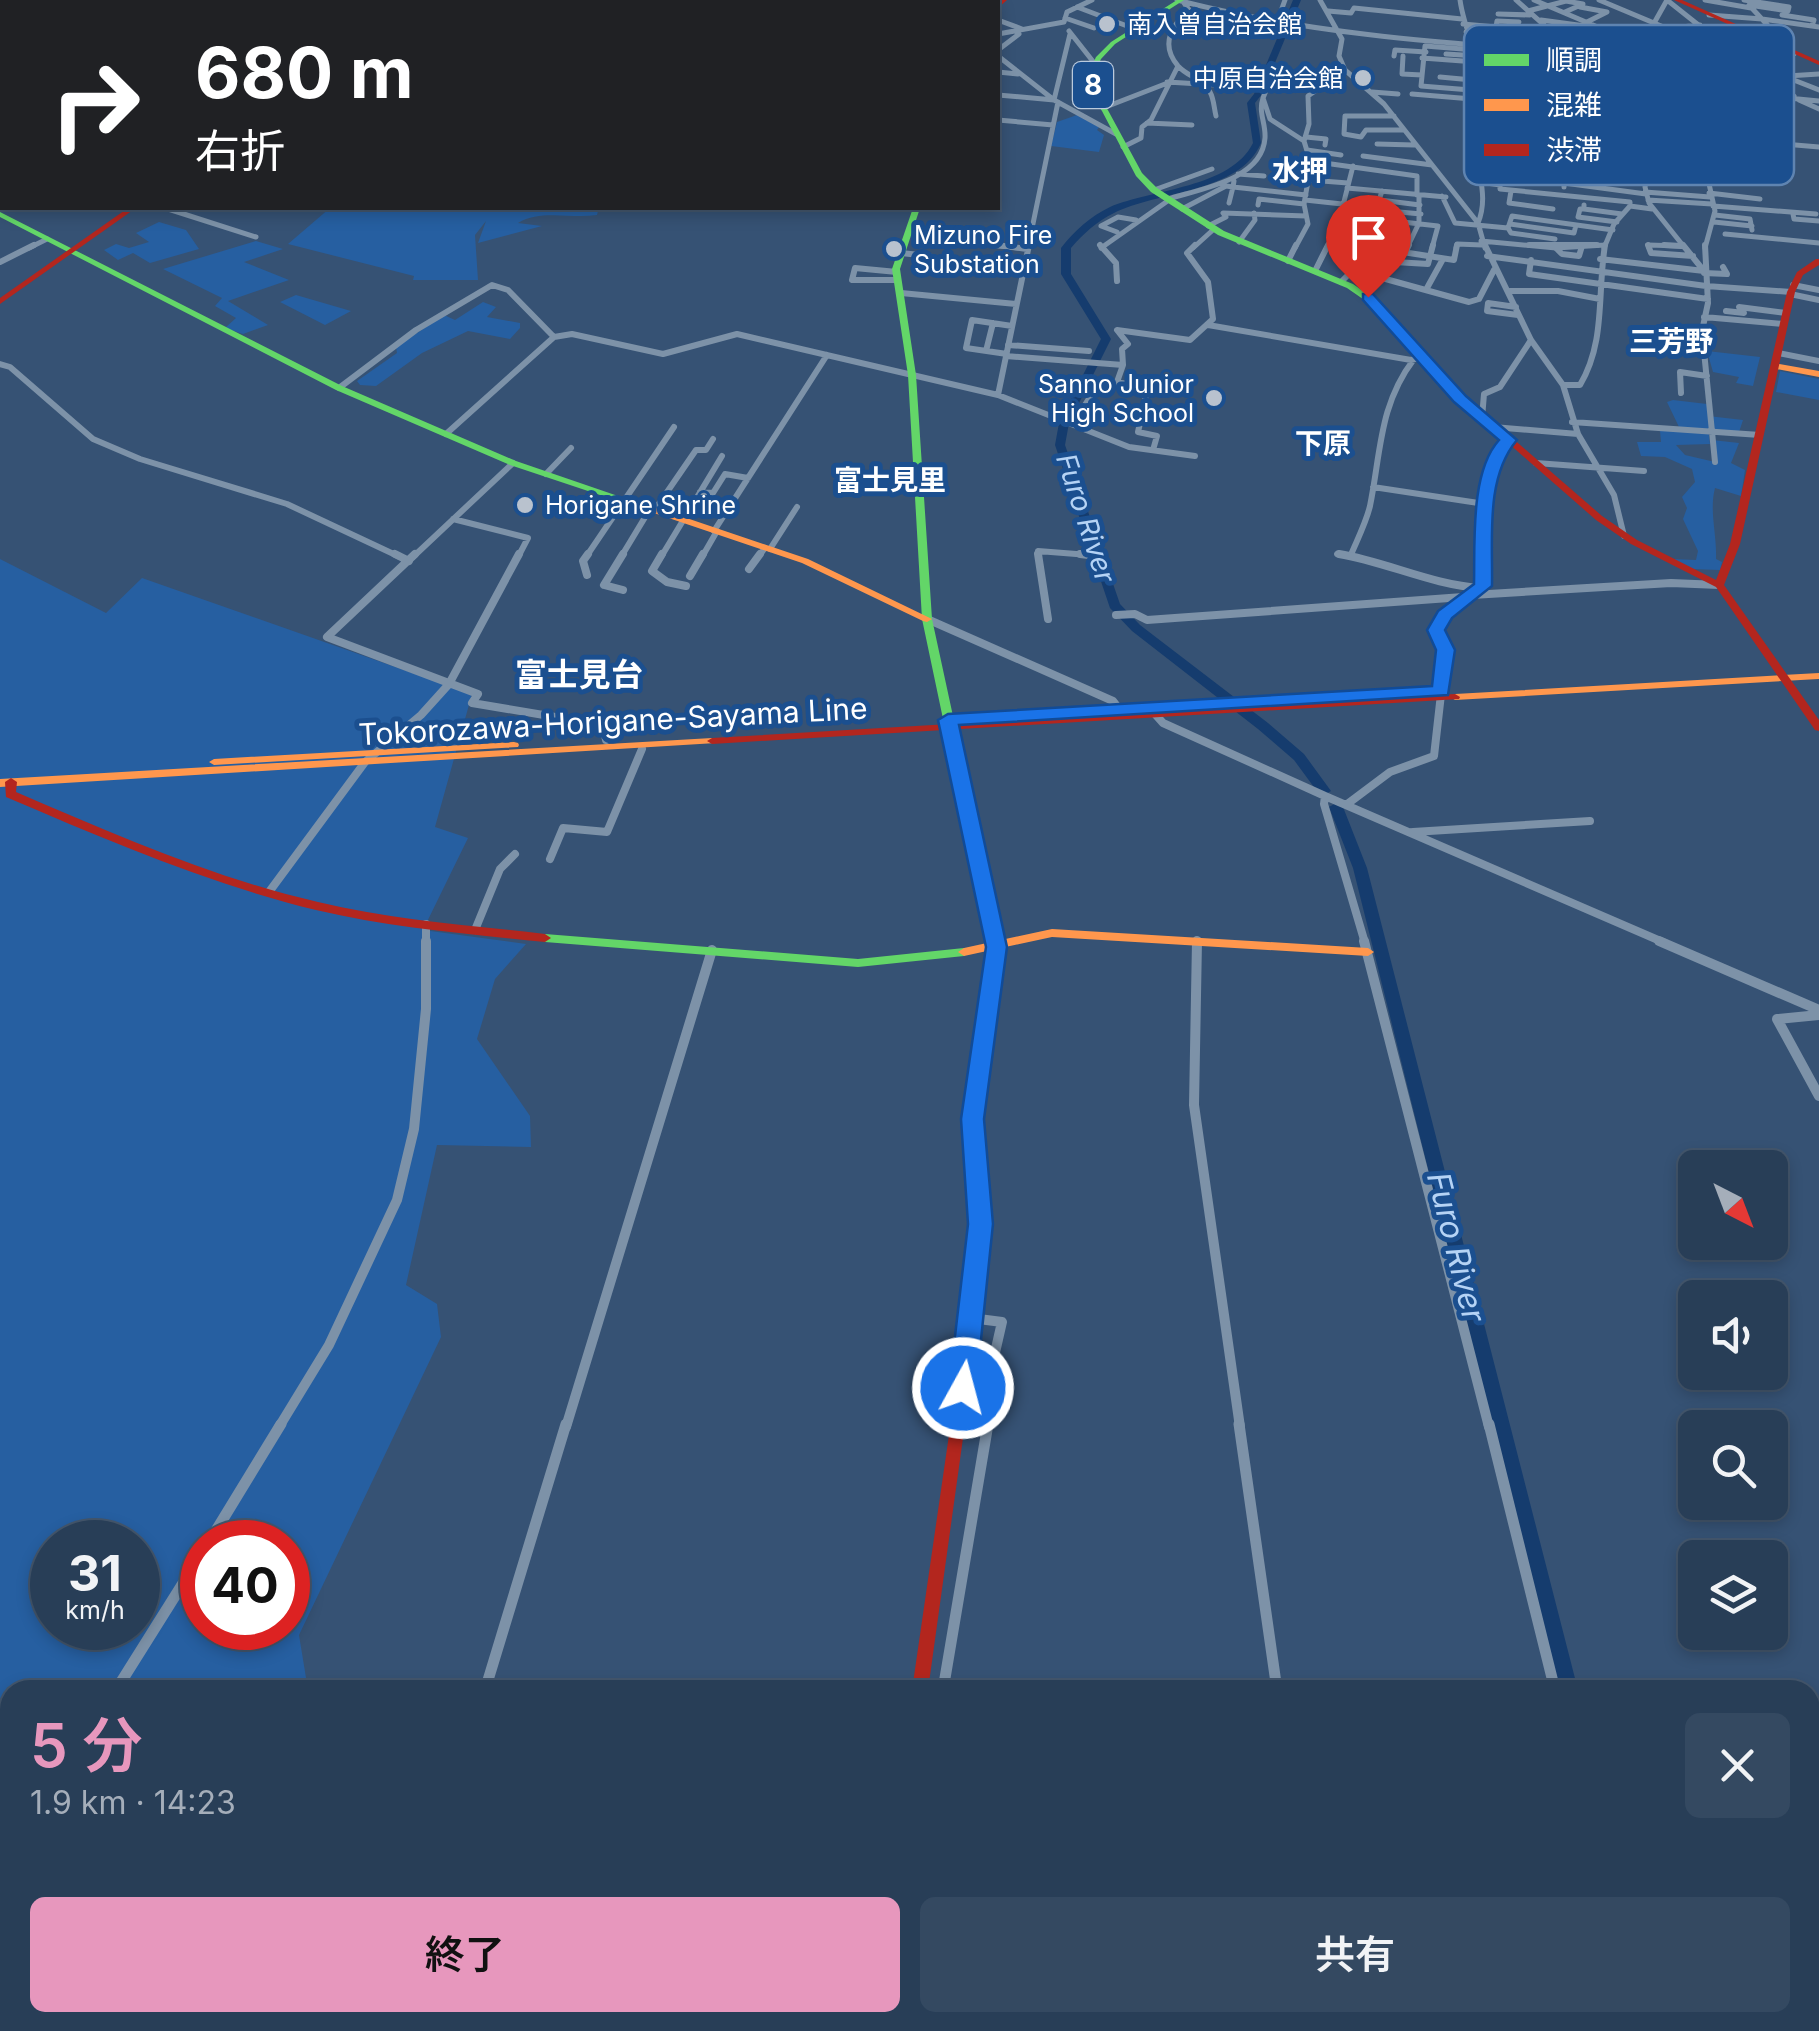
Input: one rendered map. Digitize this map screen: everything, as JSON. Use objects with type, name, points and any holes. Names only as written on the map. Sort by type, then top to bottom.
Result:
[{"type":"street","points":[[1092,0],[1068,12],[1065,20],[1070,34],[1094,64]]},
{"type":"street","points":[[1280,22],[1285,0]]},
{"type":"street","points":[[1320,0],[1344,43],[1340,56],[1346,70],[1394,116],[1478,224],[1486,256],[1510,291],[1531,340],[1563,385],[1572,422],[1614,494],[1624,536]]},
{"type":"street","points":[[1460,0],[1464,27]]},
{"type":"street","points":[[1516,0],[1544,25]]},
{"type":"street","points":[[1534,0],[1594,25]]},
{"type":"street","points":[[1599,0],[1653,25],[1668,0],[1718,25]]},
{"type":"street","points":[[1677,0],[1705,20]]},
{"type":"street","points":[[1705,0],[1788,11],[1790,7],[1748,5]]},
{"type":"street","points":[[1180,1],[1337,30],[1464,37]]},
{"type":"street","points":[[1180,1],[1190,11],[1173,23],[1168,38],[1178,66],[1204,83],[1214,98],[1216,116]]},
{"type":"street","name":"8","points":[[1180,1],[1107,48],[1094,64],[1092,80],[1102,108],[1139,174],[1211,227],[1341,282],[1376,304],[1419,358],[1488,422],[1624,536],[1719,585],[1819,728]]},
{"type":"street","points":[[1496,25],[1497,21],[1532,15],[1566,1],[1583,4],[1580,7]]},
{"type":"street","points":[[1679,25],[1705,20],[1762,19],[1816,27],[1814,20],[1748,5]]},
{"type":"street","points":[[1748,5],[1769,25]]},
{"type":"street","points":[[1077,7],[1135,29]]},
{"type":"street","points":[[1564,12],[1580,7],[1607,12],[1587,22]]},
{"type":"street","points":[[1328,11],[1350,13],[1354,8],[1488,25]]},
{"type":"street","points":[[1430,8],[1432,16]]},
{"type":"street","points":[[1498,14],[1519,22]]},
{"type":"street","points":[[1532,15],[1573,25]]},
{"type":"street","points":[[1000,34],[1065,20],[1094,28]]},
{"type":"street","points":[[1705,20],[1705,25]]},
{"type":"street","points":[[1000,21],[1030,30]]},
{"type":"street","points":[[1000,51],[1020,32]]},
{"type":"street","points":[[998,395],[1070,34]]},
{"type":"street","points":[[1464,54],[1425,46],[1421,86],[1464,89]]},
{"type":"street","points":[[1424,55],[1394,50],[1394,56],[1464,57]]},
{"type":"street","points":[[1000,55],[1056,101],[1120,141],[1139,140],[1178,66]]},
{"type":"street","points":[[1403,56],[1402,74],[1422,75]]},
{"type":"street","points":[[1806,58],[1819,73]]},
{"type":"street","points":[[1288,261],[1308,224],[1308,96],[1346,70]]},
{"type":"street","points":[[1000,72],[1020,74]]},
{"type":"street","points":[[1794,75],[1819,73]]},
{"type":"street","points":[[1440,77],[1464,79]]},
{"type":"street","points":[[1794,80],[1819,90]]},
{"type":"street","points":[[1102,108],[1166,84],[1265,87],[1258,106],[1264,144],[1255,161],[1236,175],[1229,203]]},
{"type":"street","points":[[1372,92],[1398,94]]},
{"type":"street","points":[[1000,94],[1056,101]]},
{"type":"street","points":[[1412,94],[1464,99]]},
{"type":"street","points":[[1794,95],[1819,109]]},
{"type":"street","points":[[1262,98],[1270,119],[1305,139],[1326,139],[1325,144]]},
{"type":"street","points":[[1794,98],[1819,101]]},
{"type":"street","points":[[1369,116],[1361,137],[1344,134],[1345,116],[1369,116],[1394,116]]},
{"type":"street","points":[[1000,120],[1053,126]]},
{"type":"street","points":[[1147,123],[1192,126]]},
{"type":"street","points":[[1366,130],[1403,130]]},
{"type":"street","points":[[1338,164],[1346,143]]},
{"type":"street","points":[[1377,144],[1417,146]]},
{"type":"street","points":[[1794,145],[1819,147]]},
{"type":"street","points":[[1306,150],[1341,155]]},
{"type":"street","points":[[1363,156],[1432,165]]},
{"type":"street","points":[[1310,161],[1417,176],[1420,214],[1405,253]]},
{"type":"street","points":[[1315,272],[1339,222],[1354,166]]},
{"type":"street","points":[[1117,281],[1116,262],[1099,246],[1164,196],[1212,170]]},
{"type":"street","points":[[1392,192],[1398,174]]},
{"type":"street","points":[[1164,196],[1236,175],[1264,176]]},
{"type":"street","points":[[1309,180],[1459,197]]},
{"type":"street","points":[[1478,224],[1484,212],[1481,185]]},
{"type":"street","points":[[1500,185],[1500,189],[1511,191],[1630,202],[1630,206]]},
{"type":"street","points":[[1530,193],[1531,185]]},
{"type":"street","points":[[1584,209],[1583,185],[1593,185],[1646,195],[1711,200],[1794,214],[1794,218],[1818,218]]},
{"type":"street","points":[[1647,185],[1652,209],[1681,246]]},
{"type":"street","points":[[1707,185],[1714,219],[1704,244],[1708,299],[1703,347],[1715,462]]},
{"type":"street","points":[[1182,208],[1226,186],[1438,226],[1428,264],[1395,262]]},
{"type":"street","points":[[1328,246],[1362,251],[1382,191]]},
{"type":"street","points":[[1511,191],[1508,203],[1553,209]]},
{"type":"street","points":[[1442,196],[1455,223],[1509,226]]},
{"type":"street","points":[[1483,196],[1509,200]]},
{"type":"street","points":[[1550,221],[1554,196]]},
{"type":"street","points":[[1258,205],[1260,199],[1305,200]]},
{"type":"street","points":[[1711,200],[1760,199]]},
{"type":"street","points":[[1339,222],[1420,205]]},
{"type":"street","points":[[1630,206],[1652,209]]},
{"type":"street","points":[[1563,385],[1580,385],[1587,376],[1603,323],[1600,259],[1617,222],[1630,206]]},
{"type":"street","points":[[1617,222],[1578,216],[1580,209],[1622,214]]},
{"type":"street","points":[[0,302],[129,210]]},
{"type":"street","points":[[172,210],[256,236]]},
{"type":"street","points":[[915,210],[901,253],[899,282],[912,374],[927,619],[996,947],[972,1119],[980,1224],[971,1318],[921,1680]]},
{"type":"street","points":[[1116,382],[1123,365],[1122,349],[1128,344],[1117,330],[1190,340],[1214,316],[1215,302],[1198,261],[1187,253],[1226,217],[1223,213],[1306,216]]},
{"type":"street","points":[[1239,242],[1256,220],[1254,213]]},
{"type":"street","points":[[1377,213],[1420,214]]},
{"type":"street","points":[[0,214],[339,388],[513,463],[805,561],[1113,700],[1120,710]]},
{"type":"street","points":[[1118,232],[1102,226],[1121,216],[1136,220]]},
{"type":"street","points":[[1576,224],[1574,234],[1507,232],[1512,216],[1576,224],[1613,230]]},
{"type":"street","points":[[1714,219],[1752,228]]},
{"type":"street","points":[[910,228],[954,234]]},
{"type":"street","points":[[1725,234],[1819,243]]},
{"type":"street","points":[[1556,235],[1556,248]]},
{"type":"street","points":[[0,262],[48,238]]},
{"type":"street","points":[[983,244],[1028,249]]},
{"type":"street","points":[[1364,246],[1454,260],[1457,244],[1556,248],[1562,254],[1580,256],[1582,246],[1605,245]]},
{"type":"street","points":[[1693,256],[1651,253],[1648,245],[1688,248],[1704,272]]},
{"type":"street","points":[[901,253],[929,256]]},
{"type":"street","points":[[1486,256],[1706,286],[1819,290]]},
{"type":"street","points":[[1427,288],[1443,259]]},
{"type":"street","points":[[1600,259],[1728,274],[1723,266]]},
{"type":"street","points":[[1531,260],[1529,274],[1708,299]]},
{"type":"street","points":[[1116,615],[1135,614],[1147,620],[1671,583],[1719,585],[1735,544],[1792,290],[1819,261]]},
{"type":"street","points":[[899,282],[852,280],[855,268],[899,282],[1016,304]]},
{"type":"street","points":[[1341,282],[1353,270],[1438,291],[1437,295],[1473,301],[1479,299],[1494,270]]},
{"type":"street","points":[[339,388],[406,336],[492,285],[508,290],[554,337]]},
{"type":"street","points":[[1792,290],[1819,300]]},
{"type":"street","points":[[1510,291],[1558,291],[1600,299]]},
{"type":"street","points":[[1739,307],[1785,319]]},
{"type":"street","points":[[1726,311],[1755,315],[1756,309]]},
{"type":"street","points":[[1704,317],[1785,319]]},
{"type":"street","points":[[1012,326],[972,320],[966,348],[1123,365]]},
{"type":"street","points":[[986,351],[993,323]]},
{"type":"street","points":[[1208,325],[1419,358]]},
{"type":"street","points":[[446,434],[554,337],[572,334],[663,354],[737,334],[998,395],[1074,422],[1112,441],[1194,456]]},
{"type":"street","points":[[1531,340],[1500,387],[1484,394],[1488,422],[1578,434]]},
{"type":"street","points":[[1008,344],[1089,351]]},
{"type":"street","points":[[690,576],[827,355]]},
{"type":"street","points":[[1350,557],[1369,511],[1387,407],[1396,383],[1419,358]]},
{"type":"street","points":[[1776,359],[1819,360]]},
{"type":"street","points":[[1776,359],[1819,374]]},
{"type":"street","points":[[0,364],[10,367],[93,439],[140,458],[287,504],[409,561]]},
{"type":"street","points":[[1681,393],[1680,372],[1707,376]]},
{"type":"street","points":[[1074,422],[1101,380],[1149,387],[1138,432],[1158,436],[1152,450]]},
{"type":"street","points":[[1572,422],[1760,435]]},
{"type":"street","points":[[587,575],[584,562],[674,428]]},
{"type":"street","points":[[623,590],[604,585],[696,450],[704,450],[714,439]]},
{"type":"street","points":[[1481,588],[1485,504],[1498,453],[1509,440]]},
{"type":"street","points":[[546,474],[571,448]]},
{"type":"street","points":[[686,586],[668,582],[652,571],[722,456]]},
{"type":"street","points":[[513,463],[327,638],[478,694],[472,703],[603,725],[606,740]]},
{"type":"street","points":[[1536,463],[1644,471]]},
{"type":"street","points":[[700,492],[713,494],[726,474],[748,478]]},
{"type":"street","points":[[1373,487],[1485,504]]},
{"type":"street","points":[[749,570],[797,507]]},
{"type":"street","points":[[268,892],[365,762],[421,715],[449,684],[528,538],[453,520]]},
{"type":"street","points":[[1048,619],[1038,551],[1089,554]]},
{"type":"street","points":[[1338,554],[1387,563],[1397,571],[1460,587],[1481,588]]},
{"type":"street","points":[[1346,805],[1400,766],[1432,759],[1446,650],[1436,630],[1444,615],[1481,588]]},
{"type":"street","name":"Tokorozawa-Horigane-Sayama Line","points":[[4,780],[365,762],[1120,710],[1819,673]]},
{"type":"street","name":"Tokorozawa-Horigane-Sayama Line","points":[[4,780],[378,752],[1155,714],[1236,706]]},
{"type":"street","points":[[1155,714],[1163,724],[1819,1012]]},
{"type":"street","points":[[550,860],[563,828],[607,832],[642,749]]},
{"type":"street","points":[[4,780],[10,794],[166,860],[362,916],[606,945],[858,963],[996,947],[1052,933],[1368,952]]},
{"type":"street","points":[[1326,796],[1324,804],[1368,952],[1553,1680]]},
{"type":"street","points":[[1409,832],[1590,821]]},
{"type":"street","points":[[475,930],[500,870],[515,854]]},
{"type":"street","points":[[222,1520],[329,1345],[397,1200],[414,1129],[426,1009],[426,924]]},
{"type":"street","points":[[1198,940],[1194,1105],[1276,1680]]},
{"type":"street","points":[[489,1680],[712,950]]},
{"type":"street","points":[[1819,1012],[1777,1019],[1819,1096]]},
{"type":"street","points":[[945,1680],[974,1522],[988,1424],[986,1392],[1002,1322],[971,1318]]},
{"type":"street","points":[[122,1680],[180,1588]]},
{"type":"shaded area","points":[[1077,115],[1099,127],[1097,130],[1104,135],[1099,152],[1051,146],[1057,122]]},
{"type":"shaded area","points":[[328,210],[598,211],[597,215],[527,219],[518,223],[542,226],[478,243],[486,221],[475,235],[478,280],[413,280],[414,276],[288,244]]},
{"type":"shaded area","points":[[159,222],[186,230],[199,249],[150,263],[133,253],[118,260],[104,250],[116,244],[129,248],[149,242],[136,233]]},
{"type":"shaded area","points":[[256,241],[283,249],[244,262],[289,280],[228,301],[268,325],[243,334],[225,328],[236,318],[215,306],[222,298],[163,269]]},
{"type":"shaded area","points":[[296,295],[351,311],[325,325],[280,302]]},
{"type":"shaded area","points":[[483,302],[496,307],[487,317],[520,323],[510,339],[468,331],[422,353],[376,386],[360,385],[357,381],[397,353],[396,347],[444,315],[455,320]]},
{"type":"shaded area","points":[[1707,351],[1760,357],[1753,386],[1736,383],[1739,377],[1713,372]]},
{"type":"shaded area","points":[[1780,371],[1819,379],[1819,400],[1776,392]]},
{"type":"shaded area","points":[[1667,402],[1707,404],[1708,416],[1743,420],[1739,432],[1708,428],[1710,444],[1676,445],[1685,455],[1715,462],[1712,440],[1739,443],[1731,463],[1745,470],[1741,496],[1715,488],[1713,497],[1720,570],[1692,569],[1672,559],[1696,560],[1698,551],[1683,519],[1687,508],[1682,497],[1695,482],[1692,469],[1665,457],[1641,456],[1637,442],[1661,442],[1660,431],[1679,427]]},
{"type":"shaded area","points":[[0,559],[106,613],[142,578],[472,694],[435,827],[468,838],[423,930],[526,944],[495,979],[477,1039],[530,1116],[531,1147],[437,1145],[406,1285],[437,1304],[441,1337],[310,1612],[310,1520],[180,1520],[180,1650],[301,1650],[306,1680],[0,1680]]},
{"type":"waterway","name":"Furo River","points":[[1297,0],[1251,103],[1257,143],[1244,161],[1211,180],[1114,209],[1088,226],[1066,248],[1066,274],[1106,339],[1064,423],[1060,445],[1114,605],[1136,628],[1299,757],[1324,791]]},
{"type":"waterway","name":"Furo River","points":[[1336,807],[1360,868],[1565,1680]]},
{"type":"traffic: fast","points":[[1181,0],[1113,43],[1098,58],[1092,72],[1094,90],[1139,174],[1154,190],[1221,233],[1350,286],[1376,304],[1454,392]]},
{"type":"traffic: fast","points":[[915,210],[896,269],[912,375],[927,619],[997,947],[985,1034]]},
{"type":"traffic: fast","points":[[0,214],[339,388],[513,463],[648,508]]},
{"type":"traffic: fast","points":[[545,938],[858,963],[964,952]]},
{"type":"traffic: slow","points":[[1774,366],[1819,374]]},
{"type":"traffic: slow","points":[[648,508],[805,561],[927,619]]},
{"type":"traffic: slow","points":[[1455,697],[1819,676]]},
{"type":"traffic: slow","points":[[0,783],[712,741]]},
{"type":"traffic: slow","points":[[214,762],[514,745]]},
{"type":"traffic: slow","points":[[964,952],[1052,933],[1368,952]]},
{"type":"traffic: jam","points":[[1000,4],[1004,0]]},
{"type":"traffic: jam","points":[[1677,0],[1733,25]]},
{"type":"traffic: jam","points":[[1794,52],[1819,63]]},
{"type":"traffic: jam","points":[[0,302],[129,210]]},
{"type":"traffic: jam","points":[[1719,585],[1735,544],[1791,292],[1800,274],[1819,261]]},
{"type":"traffic: jam","points":[[1454,392],[1599,518],[1634,542],[1719,585],[1819,728]]},
{"type":"traffic: jam","points":[[712,741],[1455,697]]},
{"type":"traffic: jam","points":[[11,782],[10,794],[183,865],[272,894],[386,920],[545,938]]},
{"type":"traffic: jam","points":[[921,1680],[967,1359],[981,1223],[973,1119],[985,1034]]},
{"type":"place","name":"南入曽自治会館","points":[[1107,24]]},
{"type":"place","name":"中原自治会館","points":[[1363,78]]},
{"type":"place","name":"Mizuno Fire Substation","points":[[894,249]]},
{"type":"place","name":"Sanno Junior High School","points":[[1214,398]]},
{"type":"place","name":"Horigane Shrine","points":[[525,505]]},
{"type":"district","name":"水押","points":[[1300,170]]},
{"type":"district","name":"三芳野","points":[[1671,341]]},
{"type":"district","name":"下原","points":[[1323,443]]},
{"type":"district","name":"富士見里","points":[[890,480]]},
{"type":"district","name":"富士見台","points":[[579,675]]},
{"type":"route","points":[[963,1388],[980,1224],[972,1119],[996,947],[948,720],[1441,691],[1446,650],[1436,630],[1444,615],[1483,586],[1485,497],[1501,448],[1509,440],[1460,399],[1368,297]]}]
